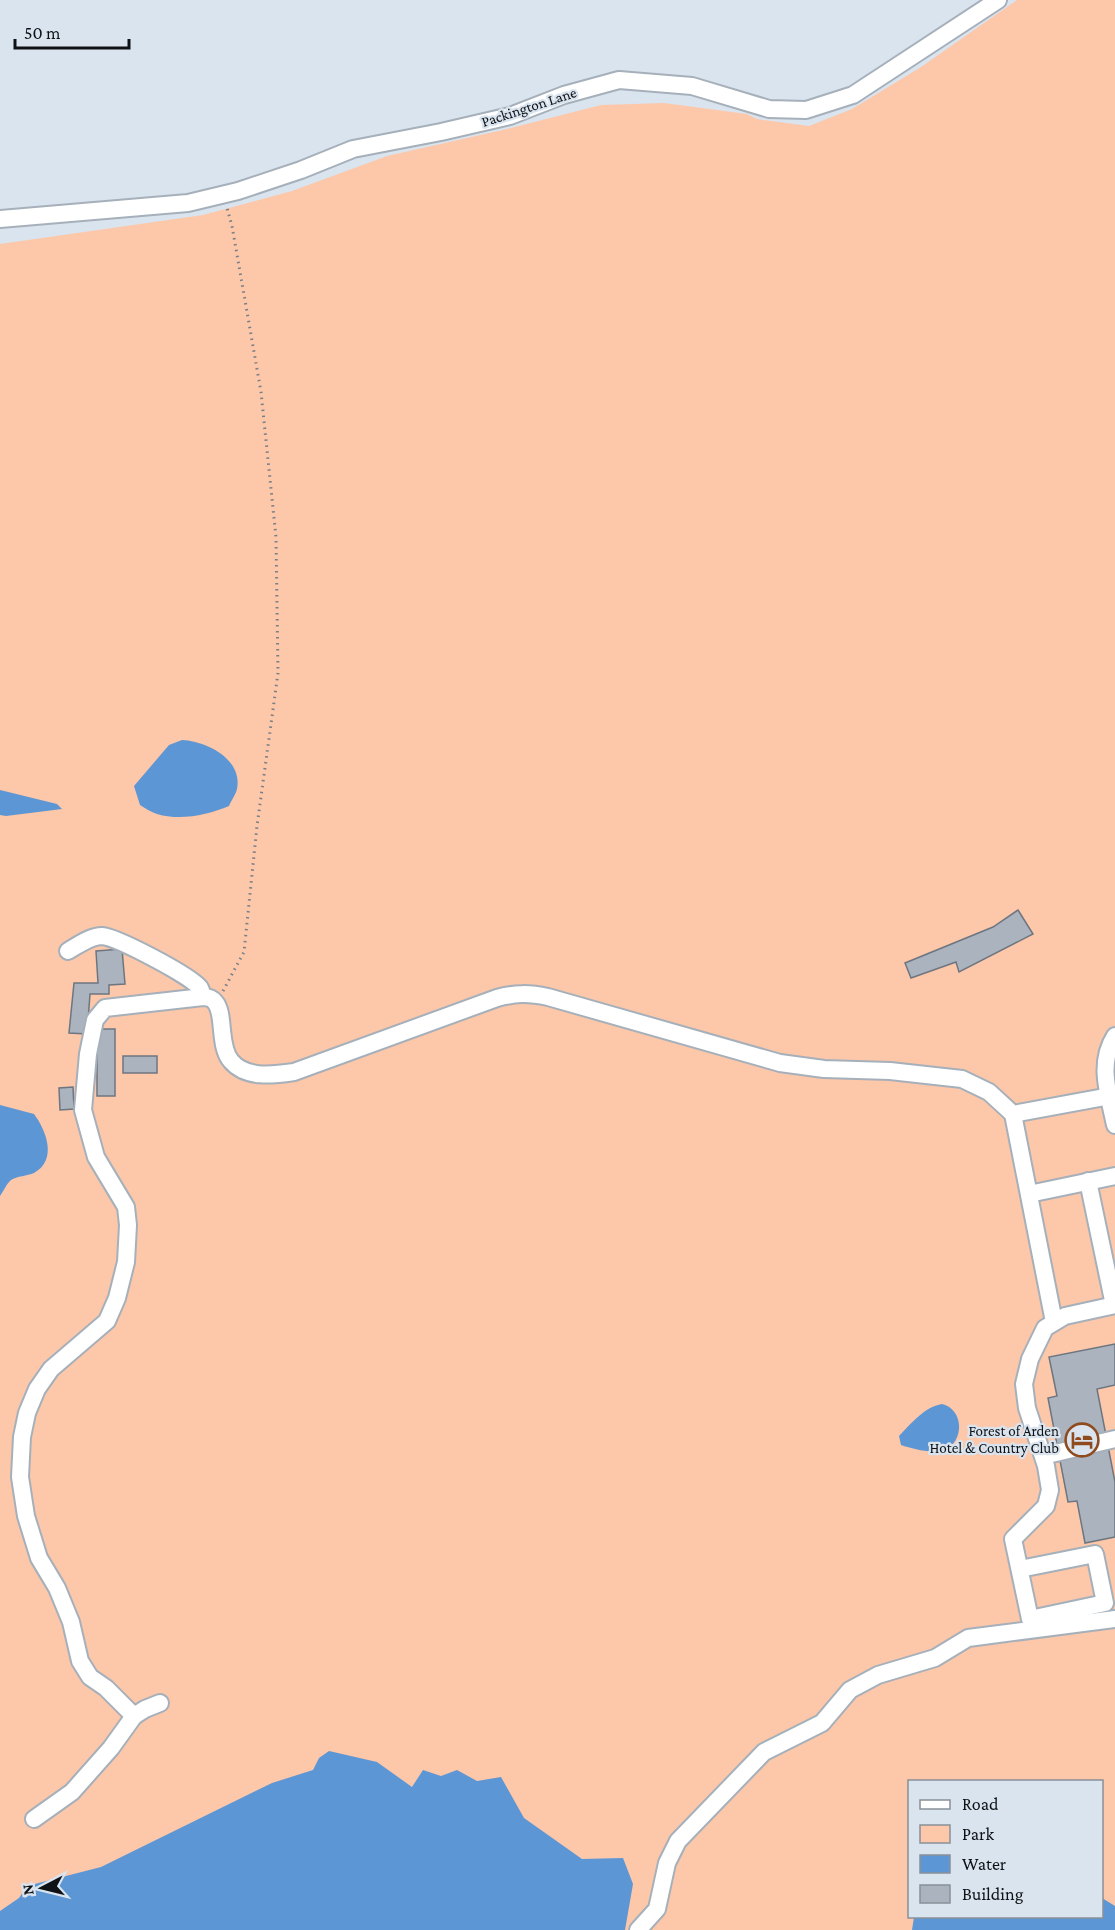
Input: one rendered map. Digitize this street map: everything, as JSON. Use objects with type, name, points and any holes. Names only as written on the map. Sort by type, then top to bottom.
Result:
[{"type":"street","name":"Packington Lane","points":[[0,219],[188,203],[238,191],[301,170],[353,149],[510,116],[564,95],[620,80],[692,86],[769,109],[807,110],[853,95],[998,0]]},
{"type":"street","points":[[69,951],[81,942],[102,936],[114,939],[158,960],[188,979],[201,988],[209,999],[230,1060],[250,1072],[261,1074],[275,1075],[294,1072],[497,998],[529,993],[780,1063],[824,1069],[890,1071],[962,1079],[990,1092],[1013,1114],[1054,1322]]},
{"type":"street","points":[[134,1716],[106,1688],[90,1677],[80,1661],[70,1622],[57,1588],[39,1558],[26,1516],[20,1477],[22,1437],[27,1413],[37,1389],[51,1369],[107,1321],[117,1298],[126,1262],[128,1225],[126,1207],[96,1157],[83,1110],[88,1054],[95,1020],[105,1008],[209,999]]},
{"type":"street","points":[[1115,1036],[1110,1044],[1104,1071],[1112,1095],[1115,1125]]},
{"type":"street","points":[[1013,1114],[1112,1095]]},
{"type":"street","points":[[1029,1194],[1115,1176]]},
{"type":"street","points":[[1020,1569],[1095,1554],[1105,1603],[1030,1619],[1013,1539],[1046,1506],[1050,1490],[1043,1456],[1027,1408],[1024,1384],[1030,1359],[1045,1328],[1054,1322],[1065,1316],[1115,1305],[1088,1181]]},
{"type":"street","points":[[1043,1456],[1115,1440]]},
{"type":"street","points":[[638,1930],[657,1909],[667,1863],[678,1841],[764,1752],[822,1722],[850,1690],[878,1675],[935,1658],[968,1638],[1115,1619]]},
{"type":"street","points":[[34,1820],[72,1792],[111,1748],[134,1716],[160,1703]]},
{"type":"path","points":[[209,999],[244,952],[257,826],[278,673],[276,537],[261,392],[232,226]]},
{"type":"green space","points":[[1017,0],[1115,0],[1115,1930],[0,1930],[0,244],[203,215],[292,191],[387,156],[601,105],[664,103],[747,114],[757,119],[809,126],[852,109],[921,67]]},
{"type":"water","points":[[182,740],[212,748],[229,761],[237,778],[236,791],[229,806],[203,814],[175,817],[157,814],[140,805],[134,786],[169,745]]},
{"type":"water","points":[[0,790],[57,804],[62,809],[0,815]]},
{"type":"water","points":[[0,1105],[34,1114],[46,1136],[48,1153],[41,1167],[34,1173],[11,1180],[0,1196]]},
{"type":"water","points":[[942,1404],[955,1412],[958,1419],[958,1433],[951,1446],[944,1450],[933,1451],[901,1445],[899,1436],[913,1421],[929,1409]]},
{"type":"water","points":[[329,1751],[377,1762],[412,1787],[423,1770],[441,1776],[457,1770],[477,1781],[501,1777],[524,1818],[582,1859],[623,1858],[633,1884],[625,1930],[0,1930],[0,1911],[19,1898],[27,1886],[101,1867],[272,1783],[313,1770],[319,1758]]},
{"type":"water","points":[[1103,1899],[1115,1906],[1115,1930],[912,1930],[914,1918],[1103,1918]]},
{"type":"building","points":[[1018,910],[1033,934],[959,972],[956,962],[911,978],[905,963],[993,927]]},
{"type":"building","points":[[122,949],[125,984],[109,985],[109,994],[90,994],[87,1034],[69,1033],[74,983],[98,983],[96,951]]},
{"type":"building","points":[[97,1029],[115,1029],[115,1096],[97,1096]]},
{"type":"building","points":[[123,1056],[157,1056],[157,1073],[123,1073]]},
{"type":"building","points":[[73,1087],[74,1109],[60,1110],[59,1088]]},
{"type":"building","name":"Forest of Arden Hotel & Country Club","points":[[1115,1344],[1115,1385],[1097,1389],[1115,1482],[1115,1537],[1085,1543],[1077,1501],[1068,1502],[1048,1398],[1057,1396],[1049,1357]]},
{"type":"place","name":"Forest of Arden Hotel & Country Club","points":[[1082,1440]]}]
